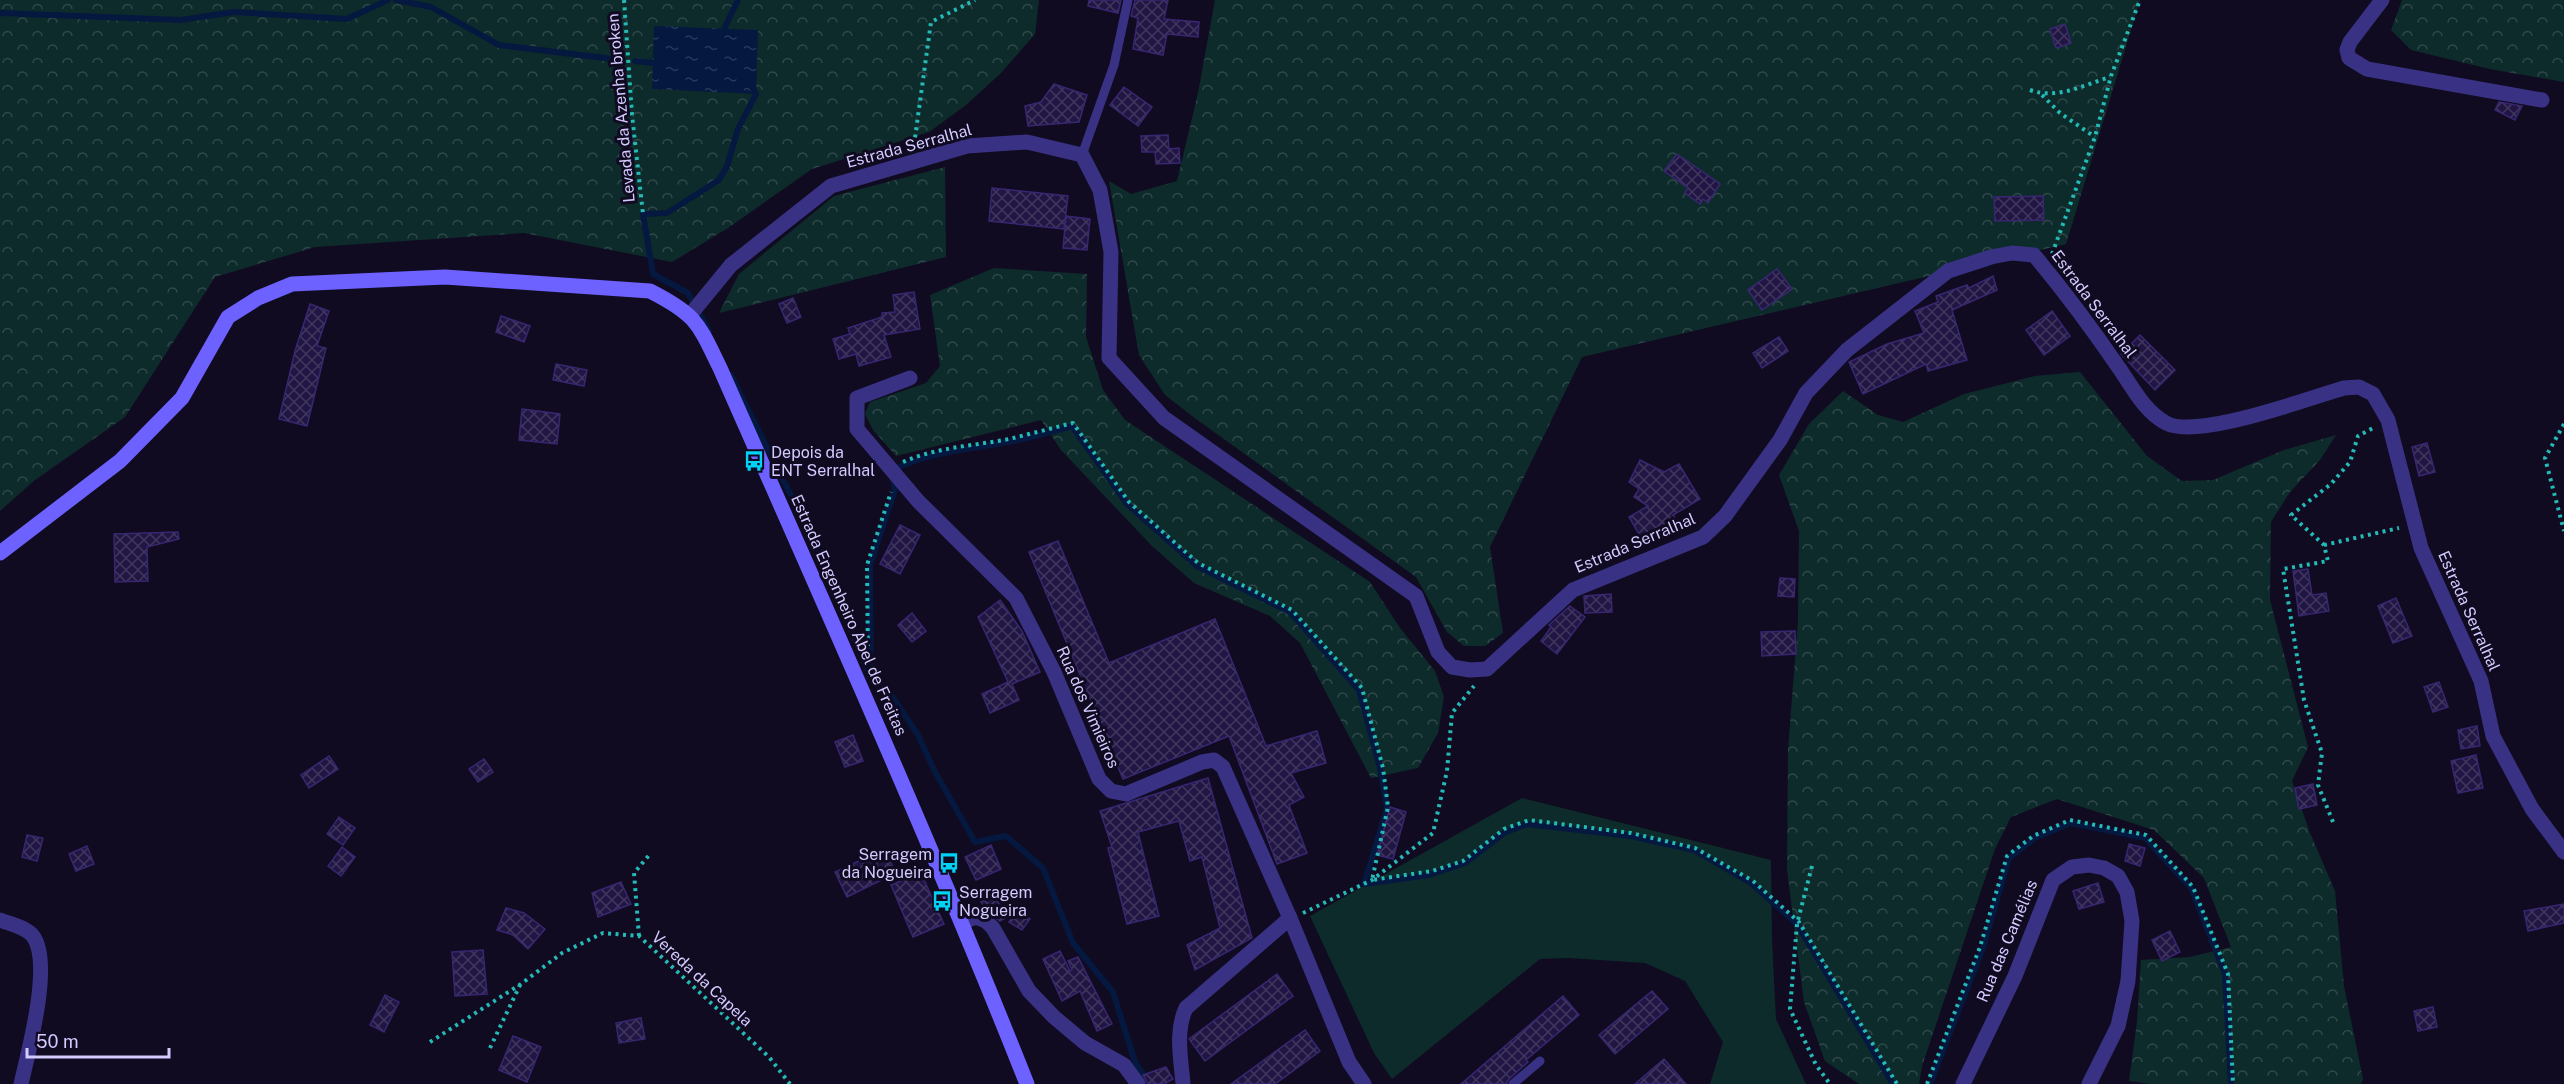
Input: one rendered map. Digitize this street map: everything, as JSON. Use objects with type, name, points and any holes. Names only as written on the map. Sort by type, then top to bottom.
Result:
[{"type":"main road","name":"Estrada Engenheiro Abel de Freitas","points":[[0,553],[120,460],[182,398],[228,317],[258,298],[292,284],[445,277],[650,291],[694,310],[700,329],[720,368],[862,685],[963,922],[1027,1084]]},
{"type":"street","points":[[2382,0],[2350,42],[2349,58],[2357,65],[2385,74],[2542,100]]},
{"type":"street","name":"Estrada Serralhal","points":[[694,310],[731,266],[831,186],[967,146],[1027,142],[1082,155]]},
{"type":"street","points":[[1082,155],[1100,190],[1111,252],[1109,358],[1164,418],[1416,596],[1438,652],[1452,667],[1470,670],[1487,669]]},
{"type":"street","name":"Estrada Serralhal","points":[[1487,669],[1573,590],[1703,537],[1725,516],[1780,440],[1806,393],[1847,350],[1948,271],[1991,257],[2012,253],[2034,255],[2120,369],[2140,401],[2168,424],[2190,427],[2236,421],[2344,388],[2359,387],[2373,394],[2388,420],[2421,548],[2481,681],[2493,736],[2532,809],[2564,852]]},
{"type":"street","name":"Rua dos Vimieiros","points":[[910,378],[857,398],[857,429],[918,501],[1016,598],[1054,672],[1099,779],[1111,791],[1126,794],[1202,762],[1215,760],[1223,766],[1290,918],[1349,1062],[1364,1084]]},
{"type":"street","name":"Rua das Camélias","points":[[1963,1084],[2015,976],[2053,880],[2072,867],[2089,865],[2104,868],[2118,876],[2127,892],[2132,921],[2128,981],[2118,1026],[2089,1084]]},
{"type":"street","points":[[963,922],[976,917],[986,921],[993,928],[1029,991],[1054,1017],[1085,1043],[1124,1065],[1138,1084]]},
{"type":"street","points":[[1183,1084],[1179,1035],[1181,1018],[1186,1008],[1290,918]]},
{"type":"street","points":[[0,920],[23,928],[34,937],[39,954],[42,980],[21,1084]]},
{"type":"lane","points":[[1082,155],[1114,64],[1128,0]]},
{"type":"lane","points":[[1514,1084],[1540,1061]]},
{"type":"path","name":"Levada da Azenha broken","points":[[624,0],[632,115],[643,214]]},
{"type":"path","points":[[911,162],[932,22],[975,0]]},
{"type":"path","points":[[2047,270],[2095,137],[2111,76],[2140,0]]},
{"type":"path","points":[[2030,90],[2041,94],[2064,93],[2111,76]]},
{"type":"path","points":[[2041,94],[2060,113],[2095,137]]},
{"type":"path","points":[[2333,822],[2318,785],[2322,753],[2304,700],[2283,569],[2328,561],[2324,545],[2292,515],[2331,484],[2350,462],[2358,436],[2388,420]]},
{"type":"path","points":[[898,464],[919,455],[972,443],[1007,440],[1073,423],[1129,502],[1198,563],[1292,610],[1362,688],[1383,768],[1388,807],[1372,880]]},
{"type":"path","points":[[2564,424],[2545,458],[2564,531]]},
{"type":"path","points":[[862,685],[868,679],[867,565],[892,490]]},
{"type":"path","points":[[2324,545],[2401,527],[2421,548]]},
{"type":"path","points":[[1290,918],[1372,880],[1432,833],[1447,771],[1452,713],[1487,669]]},
{"type":"path","points":[[1372,880],[1432,871],[1464,861],[1504,829],[1529,820],[1631,833],[1695,848],[1753,881],[1799,922],[1897,1084]]},
{"type":"path","points":[[1927,1084],[1980,947],[2007,856],[2033,836],[2070,820],[2146,835],[2193,887],[2228,974],[2234,1084]]},
{"type":"path","points":[[639,936],[634,873],[650,854]]},
{"type":"path","points":[[1812,866],[1797,924],[1790,1009],[1816,1065],[1830,1084]]},
{"type":"path","name":"Vereda da Capela","points":[[430,1042],[521,984],[562,953],[603,933],[639,936],[769,1057],[790,1084]]},
{"type":"path","points":[[490,1048],[521,984]]},
{"type":"green space","points":[[0,0],[1039,0],[1035,34],[1001,73],[966,105],[929,132],[812,169],[728,228],[672,262],[524,233],[315,247],[215,277],[125,417],[35,480],[0,511]]},
{"type":"green space","points":[[1215,0],[2140,0],[2066,244],[1582,357],[1490,547],[1503,633],[1485,646],[1464,646],[1447,632],[1416,577],[1165,395],[1139,355],[1109,181],[1131,194],[1177,181],[1198,93]]},
{"type":"green space","points":[[2402,0],[2564,0],[2564,82],[2490,69],[2411,50],[2391,30]]},
{"type":"green space","points":[[945,167],[946,257],[719,313],[739,274],[834,196]]},
{"type":"green space","points":[[994,268],[1087,274],[1086,337],[1103,390],[1125,420],[1370,582],[1400,628],[1435,671],[1444,697],[1438,733],[1418,768],[1371,778],[1300,643],[1270,616],[1194,583],[1152,546],[1061,450],[1041,420],[896,456],[873,430],[865,414],[870,402],[926,383],[940,366],[930,295]]},
{"type":"green space","points":[[2080,372],[2147,456],[2182,481],[2213,480],[2284,450],[2336,435],[2320,460],[2290,492],[2271,522],[2270,600],[2308,747],[2292,781],[2310,833],[2335,891],[2344,986],[2363,1079],[2361,1084],[2150,1084],[2129,1081],[2137,1022],[2141,960],[2190,957],[2231,947],[2204,878],[2154,830],[2057,799],[2011,817],[1995,849],[1922,1066],[1919,1084],[1859,1084],[1825,1061],[1804,1002],[1787,870],[1788,750],[1798,621],[1799,531],[1779,475],[1809,424],[1843,391],[1878,415],[1903,422],[1964,394],[2035,376]]},
{"type":"green space","points":[[1522,798],[1771,860],[1776,1019],[1806,1084],[1710,1084],[1723,1042],[1685,981],[1645,963],[1569,958],[1540,959],[1392,1079],[1374,1053],[1310,916]]},
{"type":"water","points":[[654,26],[758,30],[756,94],[652,89]]},
{"type":"building","points":[[1089,0],[1121,0],[1118,13],[1088,6]]},
{"type":"building","points":[[1135,0],[1168,0],[1164,19],[1199,22],[1198,37],[1167,34],[1163,55],[1133,49],[1138,18],[1131,16]]},
{"type":"building","points":[[2065,24],[2071,43],[2056,48],[2050,29]]},
{"type":"building","points":[[1054,84],[1087,95],[1079,122],[1028,126],[1025,106],[1041,102]]},
{"type":"building","points":[[1124,87],[1152,107],[1138,126],[1110,105]]},
{"type":"building","points":[[2499,102],[2522,106],[2515,120],[2495,110]]},
{"type":"building","points":[[1168,135],[1169,149],[1179,148],[1180,163],[1156,164],[1155,152],[1142,152],[1141,136]]},
{"type":"building","points":[[1677,154],[1720,184],[1708,203],[1703,199],[1700,204],[1685,193],[1688,188],[1664,171]]},
{"type":"building","points":[[992,188],[1068,196],[1064,229],[989,221]]},
{"type":"building","points":[[2043,196],[2044,220],[1995,221],[1994,197]]},
{"type":"building","points":[[1066,216],[1090,219],[1087,250],[1063,248]]},
{"type":"building","points":[[1777,269],[1792,289],[1762,310],[1748,290]]},
{"type":"building","points":[[1993,276],[1997,290],[1952,310],[1967,360],[1928,371],[1926,364],[1863,394],[1849,362],[1887,344],[1924,333],[1915,311],[1938,302],[1936,296],[1967,285],[1969,288]]},
{"type":"building","points":[[914,292],[920,329],[884,335],[891,357],[859,366],[856,354],[839,359],[833,339],[850,334],[848,328],[882,317],[882,313],[895,312],[893,295]]},
{"type":"building","points":[[793,298],[801,317],[787,323],[779,304]]},
{"type":"building","points":[[310,304],[329,311],[317,346],[326,348],[307,426],[279,419],[295,351]]},
{"type":"building","points":[[2052,311],[2070,336],[2044,355],[2026,330]]},
{"type":"building","points":[[501,316],[530,326],[524,342],[496,332]]},
{"type":"building","points":[[2140,335],[2175,370],[2155,390],[2121,354]]},
{"type":"building","points":[[1779,337],[1788,351],[1762,368],[1753,353]]},
{"type":"building","points":[[556,364],[587,370],[584,386],[553,380]]},
{"type":"building","points":[[522,409],[560,414],[557,444],[519,440]]},
{"type":"building","points":[[2427,443],[2435,472],[2419,476],[2412,447]]},
{"type":"building","points":[[1640,460],[1664,472],[1679,464],[1700,499],[1673,515],[1677,521],[1643,541],[1629,517],[1648,506],[1634,497],[1639,489],[1629,482]]},
{"type":"building","points":[[900,525],[920,535],[900,574],[880,564]]},
{"type":"building","points":[[178,532],[179,539],[147,547],[148,581],[115,582],[114,534]]},
{"type":"building","points":[[1058,541],[1109,663],[1215,619],[1266,746],[1317,731],[1326,763],[1291,773],[1304,797],[1289,805],[1307,853],[1277,864],[1229,736],[1123,779],[1029,552]]},
{"type":"building","points":[[2308,569],[2312,595],[2326,593],[2329,611],[2299,616],[2293,571]]},
{"type":"building","points":[[1780,578],[1795,579],[1794,597],[1778,596]]},
{"type":"building","points":[[1611,594],[1612,612],[1585,613],[1584,596]]},
{"type":"building","points":[[2396,598],[2412,636],[2393,643],[2378,606]]},
{"type":"building","points":[[1000,600],[1022,631],[1040,672],[1012,684],[1019,700],[990,713],[982,694],[1008,682],[978,617]]},
{"type":"building","points":[[1570,606],[1585,617],[1557,654],[1541,641],[1551,627],[1549,625]]},
{"type":"building","points":[[912,613],[926,631],[912,642],[898,625]]},
{"type":"building","points":[[1795,631],[1796,654],[1762,656],[1761,632]]},
{"type":"building","points":[[2439,682],[2448,707],[2433,712],[2424,687]]},
{"type":"building","points":[[2477,726],[2480,746],[2461,749],[2458,730]]},
{"type":"building","points":[[853,735],[863,761],[845,767],[835,742]]},
{"type":"building","points":[[2476,755],[2483,788],[2458,793],[2451,761]]},
{"type":"building","points":[[329,756],[338,769],[309,788],[301,775]]},
{"type":"building","points":[[484,759],[493,772],[478,782],[469,769]]},
{"type":"building","points":[[1208,778],[1252,938],[1195,970],[1187,945],[1220,928],[1202,857],[1190,861],[1179,821],[1138,832],[1159,916],[1127,924],[1108,848],[1112,847],[1100,811]]},
{"type":"building","points":[[2313,784],[2317,805],[2299,809],[2295,788]]},
{"type":"building","points":[[1390,807],[1406,812],[1393,859],[1377,855]]},
{"type":"building","points":[[339,817],[355,828],[343,845],[327,834]]},
{"type":"building","points":[[27,835],[43,838],[37,861],[22,857]]},
{"type":"building","points":[[2129,844],[2145,848],[2140,866],[2125,861]]},
{"type":"building","points":[[991,845],[1001,869],[976,880],[965,857]]},
{"type":"building","points":[[87,846],[94,864],[76,871],[69,854]]},
{"type":"building","points":[[342,847],[355,857],[341,876],[328,866]]},
{"type":"building","points":[[884,849],[896,873],[847,897],[835,872]]},
{"type":"building","points":[[921,873],[944,924],[913,937],[891,885]]},
{"type":"building","points":[[621,882],[631,904],[598,917],[592,893]]},
{"type":"building","points":[[2098,883],[2104,902],[2079,909],[2073,891]]},
{"type":"building","points":[[991,890],[1007,917],[1000,921],[986,911],[979,898]]},
{"type":"building","points":[[2564,904],[2564,923],[2528,931],[2524,911]]},
{"type":"building","points":[[506,908],[524,913],[545,929],[528,949],[513,935],[497,930]]},
{"type":"building","points":[[1018,910],[1030,919],[1022,930],[1009,922]]},
{"type":"building","points":[[2170,931],[2180,952],[2162,961],[2152,940]]},
{"type":"building","points":[[483,950],[487,994],[455,996],[452,952]]},
{"type":"building","points":[[1060,951],[1070,971],[1072,970],[1068,961],[1078,957],[1112,1024],[1097,1031],[1080,991],[1062,1001],[1043,959]]},
{"type":"building","points":[[1277,974],[1293,996],[1205,1061],[1189,1039]]},
{"type":"building","points":[[1652,991],[1668,1009],[1615,1054],[1599,1035]]},
{"type":"building","points":[[385,995],[399,1002],[384,1032],[370,1025]]},
{"type":"building","points":[[1563,996],[1579,1015],[1526,1060],[1528,1062],[1506,1084],[1461,1084]]},
{"type":"building","points":[[2433,1007],[2437,1027],[2418,1031],[2414,1011]]},
{"type":"building","points":[[641,1018],[645,1039],[619,1043],[616,1023]]},
{"type":"building","points":[[1305,1030],[1320,1051],[1293,1071],[1275,1084],[1231,1084]]},
{"type":"building","points":[[513,1036],[541,1047],[527,1082],[499,1070]]},
{"type":"building","points":[[1664,1059],[1686,1084],[1635,1084]]},
{"type":"building","points":[[1166,1067],[1173,1079],[1164,1084],[1148,1084],[1143,1075]]},
{"type":"waterway","points":[[0,13],[181,20],[234,12],[347,19],[388,0]]},
{"type":"waterway","points":[[396,0],[431,7],[499,45],[621,60]]},
{"type":"waterway","points":[[723,31],[738,0]]},
{"type":"waterway","points":[[635,61],[653,63],[660,60]]},
{"type":"waterway","points":[[709,331],[688,293],[653,274],[643,214],[667,213],[719,180],[727,166],[738,129],[756,94],[752,87]]},
{"type":"waterway","points":[[731,375],[816,546],[871,679],[892,696],[918,735],[935,772],[975,842],[1006,836],[1043,868],[1073,943],[1113,992],[1135,1062],[1150,1084]]},
{"type":"waterway","points":[[894,469],[937,455],[1040,435],[1072,426],[1127,504],[1197,566],[1290,612],[1359,690],[1380,768],[1387,808],[1364,884],[1429,875],[1465,863],[1504,833],[1527,824],[1630,836],[1694,850],[1751,883],[1797,924],[1893,1084]]},
{"type":"waterway","points":[[871,679],[870,565],[895,490],[893,478]]},
{"type":"waterway","points":[[1930,1084],[1983,948],[2009,858],[2035,838],[2071,823],[2145,838],[2191,888],[2225,974],[2231,1084]]},
{"type":"place","name":"Depois da ENT Serralhal","points":[[754,461]]},
{"type":"place","name":"Serragem da Nogueira","points":[[949,863]]},
{"type":"place","name":"Serragem Nogueira","points":[[942,901]]}]
